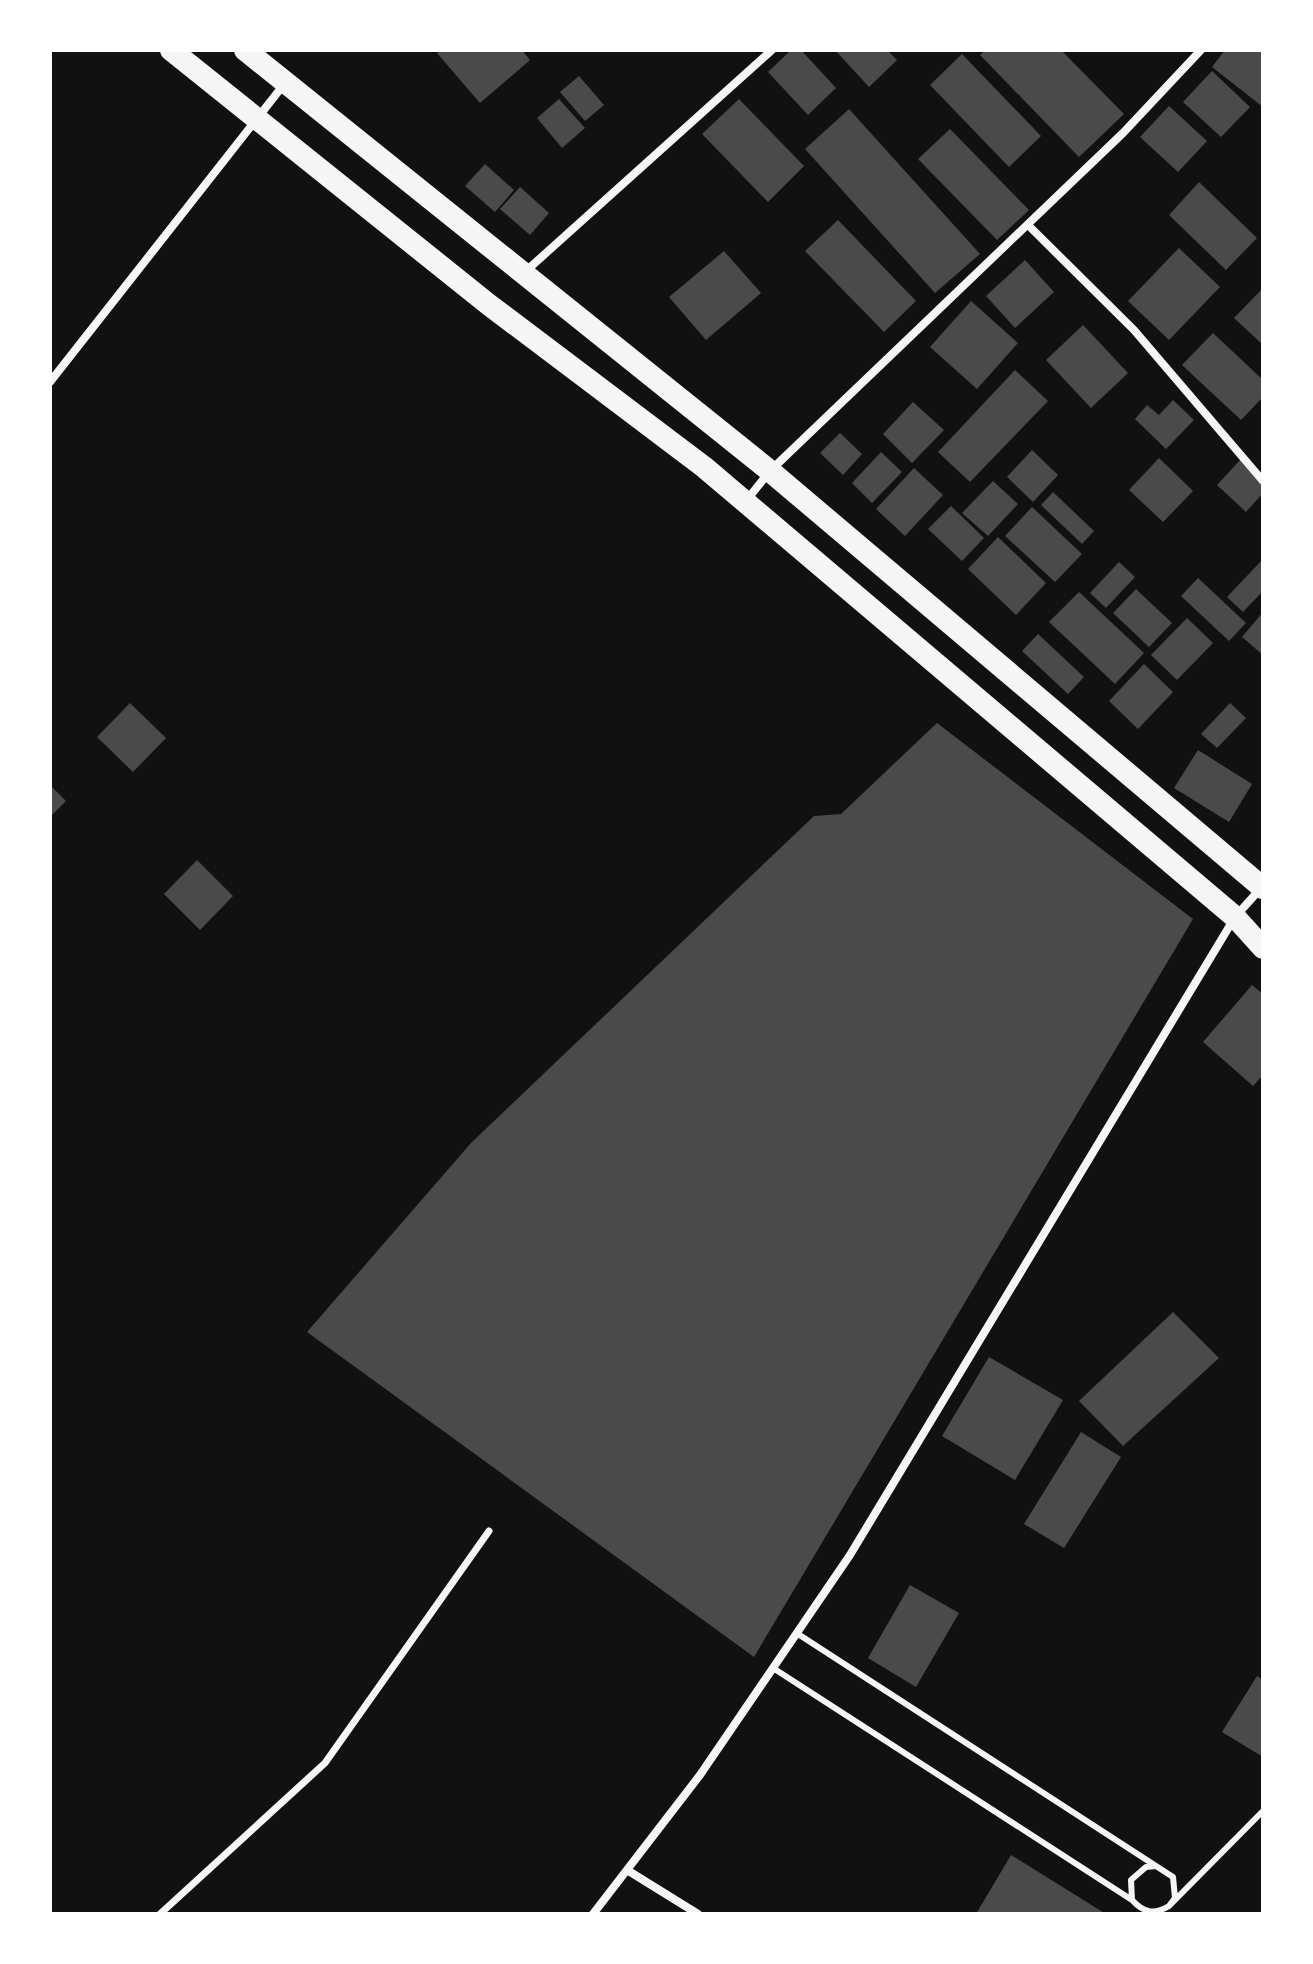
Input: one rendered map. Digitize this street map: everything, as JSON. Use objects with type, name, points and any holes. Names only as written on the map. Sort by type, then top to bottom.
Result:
[{"type":"highway","points":[[171,50],[256,121],[745,502],[1235,917],[1263,948]]},
{"type":"highway","points":[[245,50],[770,471],[1262,887]]},
{"type":"street","points":[[525,272],[687,130],[772,50]]},
{"type":"street","points":[[745,502],[770,471],[1123,133],[1201,50]]},
{"type":"street","points":[[50,382],[286,82]]},
{"type":"street","points":[[1028,225],[1134,330],[1263,481]]},
{"type":"street","points":[[593,1914],[700,1775],[798,1634],[1235,917],[1262,887]]},
{"type":"street","points":[[160,1914],[325,1763],[489,1531]]},
{"type":"street","points":[[627,1870],[698,1914]]},
{"type":"lane","points":[[798,1634],[1173,1877],[1175,1898],[1169,1906]]},
{"type":"lane","points":[[773,1668],[1149,1912],[1169,1906],[1263,1811]]},
{"type":"lane","points":[[1132,1900],[1131,1880],[1146,1867],[1156,1866]]},
{"type":"building","points":[[441,50],[522,50],[530,60],[480,103],[437,53]]},
{"type":"building","points":[[791,50],[801,50],[836,88],[808,115],[768,72]]},
{"type":"building","points":[[835,50],[887,50],[897,60],[869,87]]},
{"type":"building","points":[[985,50],[1061,50],[1124,114],[1079,157],[980,55]]},
{"type":"building","points":[[1225,50],[1263,50],[1263,107],[1212,67]]},
{"type":"building","points":[[962,54],[1041,136],[1009,167],[930,85]]},
{"type":"building","points":[[1212,71],[1250,107],[1221,137],[1183,102]]},
{"type":"building","points":[[579,76],[604,105],[585,121],[560,92]]},
{"type":"building","points":[[559,99],[585,128],[562,148],[537,118]]},
{"type":"building","points":[[739,99],[804,166],[768,202],[702,134]]},
{"type":"building","points":[[1169,106],[1207,141],[1178,172],[1140,137]]},
{"type":"building","points":[[849,109],[980,254],[935,293],[805,149]]},
{"type":"building","points":[[950,129],[1029,210],[997,240],[918,159]]},
{"type":"building","points":[[485,164],[514,190],[495,212],[465,186]]},
{"type":"building","points":[[1199,182],[1257,238],[1226,270],[1169,215]]},
{"type":"building","points":[[520,187],[549,213],[530,235],[500,209]]},
{"type":"building","points":[[838,220],[916,301],[884,332],[805,251]]},
{"type":"building","points":[[1179,248],[1220,287],[1169,340],[1128,301]]},
{"type":"building","points":[[724,251],[761,293],[706,340],[669,297]]},
{"type":"building","points":[[1025,260],[1054,292],[1015,328],[986,296]]},
{"type":"building","points":[[1263,288],[1263,345],[1234,318]]},
{"type":"building","points":[[971,301],[1018,343],[977,389],[930,347]]},
{"type":"building","points":[[1083,325],[1128,373],[1091,408],[1046,360]]},
{"type":"building","points":[[1213,333],[1263,380],[1263,397],[1241,420],[1182,365]]},
{"type":"building","points":[[1015,370],[1048,401],[970,482],[938,452]]},
{"type":"building","points":[[1173,400],[1194,420],[1166,449],[1135,419],[1147,405],[1159,415]]},
{"type":"building","points":[[913,402],[944,430],[912,463],[883,434]]},
{"type":"building","points":[[840,433],[862,454],[843,475],[820,453]]},
{"type":"building","points":[[1032,450],[1058,475],[1033,502],[1007,477]]},
{"type":"building","points":[[881,452],[902,472],[872,503],[852,483]]},
{"type":"building","points":[[1159,458],[1193,491],[1163,522],[1129,490]]},
{"type":"building","points":[[1241,459],[1263,479],[1263,493],[1246,512],[1217,485]]},
{"type":"building","points":[[914,468],[943,495],[905,536],[876,509]]},
{"type":"building","points":[[993,481],[1018,504],[988,536],[962,513]]},
{"type":"building","points":[[1053,492],[1094,531],[1082,544],[1041,505]]},
{"type":"building","points":[[951,506],[984,538],[962,561],[928,529]]},
{"type":"building","points":[[1032,507],[1082,554],[1055,582],[1005,536]]},
{"type":"building","points":[[998,537],[1046,583],[1016,615],[968,569]]},
{"type":"building","points":[[1263,559],[1263,591],[1243,612],[1227,597]]},
{"type":"building","points":[[1119,562],[1135,577],[1106,608],[1090,593]]},
{"type":"building","points":[[1198,578],[1246,623],[1229,641],[1181,596]]},
{"type":"building","points":[[1136,589],[1172,623],[1149,647],[1113,613]]},
{"type":"building","points":[[1079,592],[1144,653],[1115,684],[1049,622]]},
{"type":"building","points":[[1263,612],[1263,655],[1242,637]]},
{"type":"building","points":[[1187,618],[1213,643],[1177,680],[1151,655]]},
{"type":"building","points":[[1038,634],[1084,677],[1068,694],[1022,651]]},
{"type":"building","points":[[1144,664],[1173,692],[1138,729],[1109,701]]},
{"type":"building","points":[[130,703],[166,738],[133,772],[97,737]]},
{"type":"building","points":[[1230,703],[1246,718],[1217,748],[1201,734]]},
{"type":"building","points":[[937,723],[1193,919],[754,1657],[307,1332],[471,1143],[814,816],[841,814]]},
{"type":"building","points":[[1198,750],[1252,784],[1229,822],[1174,788]]},
{"type":"building","points":[[50,785],[66,801],[50,817]]},
{"type":"building","points":[[197,860],[233,896],[200,930],[164,894]]},
{"type":"building","points":[[1252,985],[1263,994],[1263,1075],[1253,1086],[1203,1042]]},
{"type":"building","points":[[1173,1312],[1219,1358],[1123,1446],[1079,1401]]},
{"type":"building","points":[[989,1357],[1063,1400],[1015,1480],[942,1436]]},
{"type":"building","points":[[1081,1432],[1121,1457],[1064,1548],[1024,1524]]},
{"type":"building","points":[[910,1585],[959,1613],[916,1687],[868,1658]]},
{"type":"building","points":[[1257,1676],[1263,1680],[1263,1757],[1222,1732]]},
{"type":"building","points":[[1011,1855],[1106,1914],[976,1914]]}]
